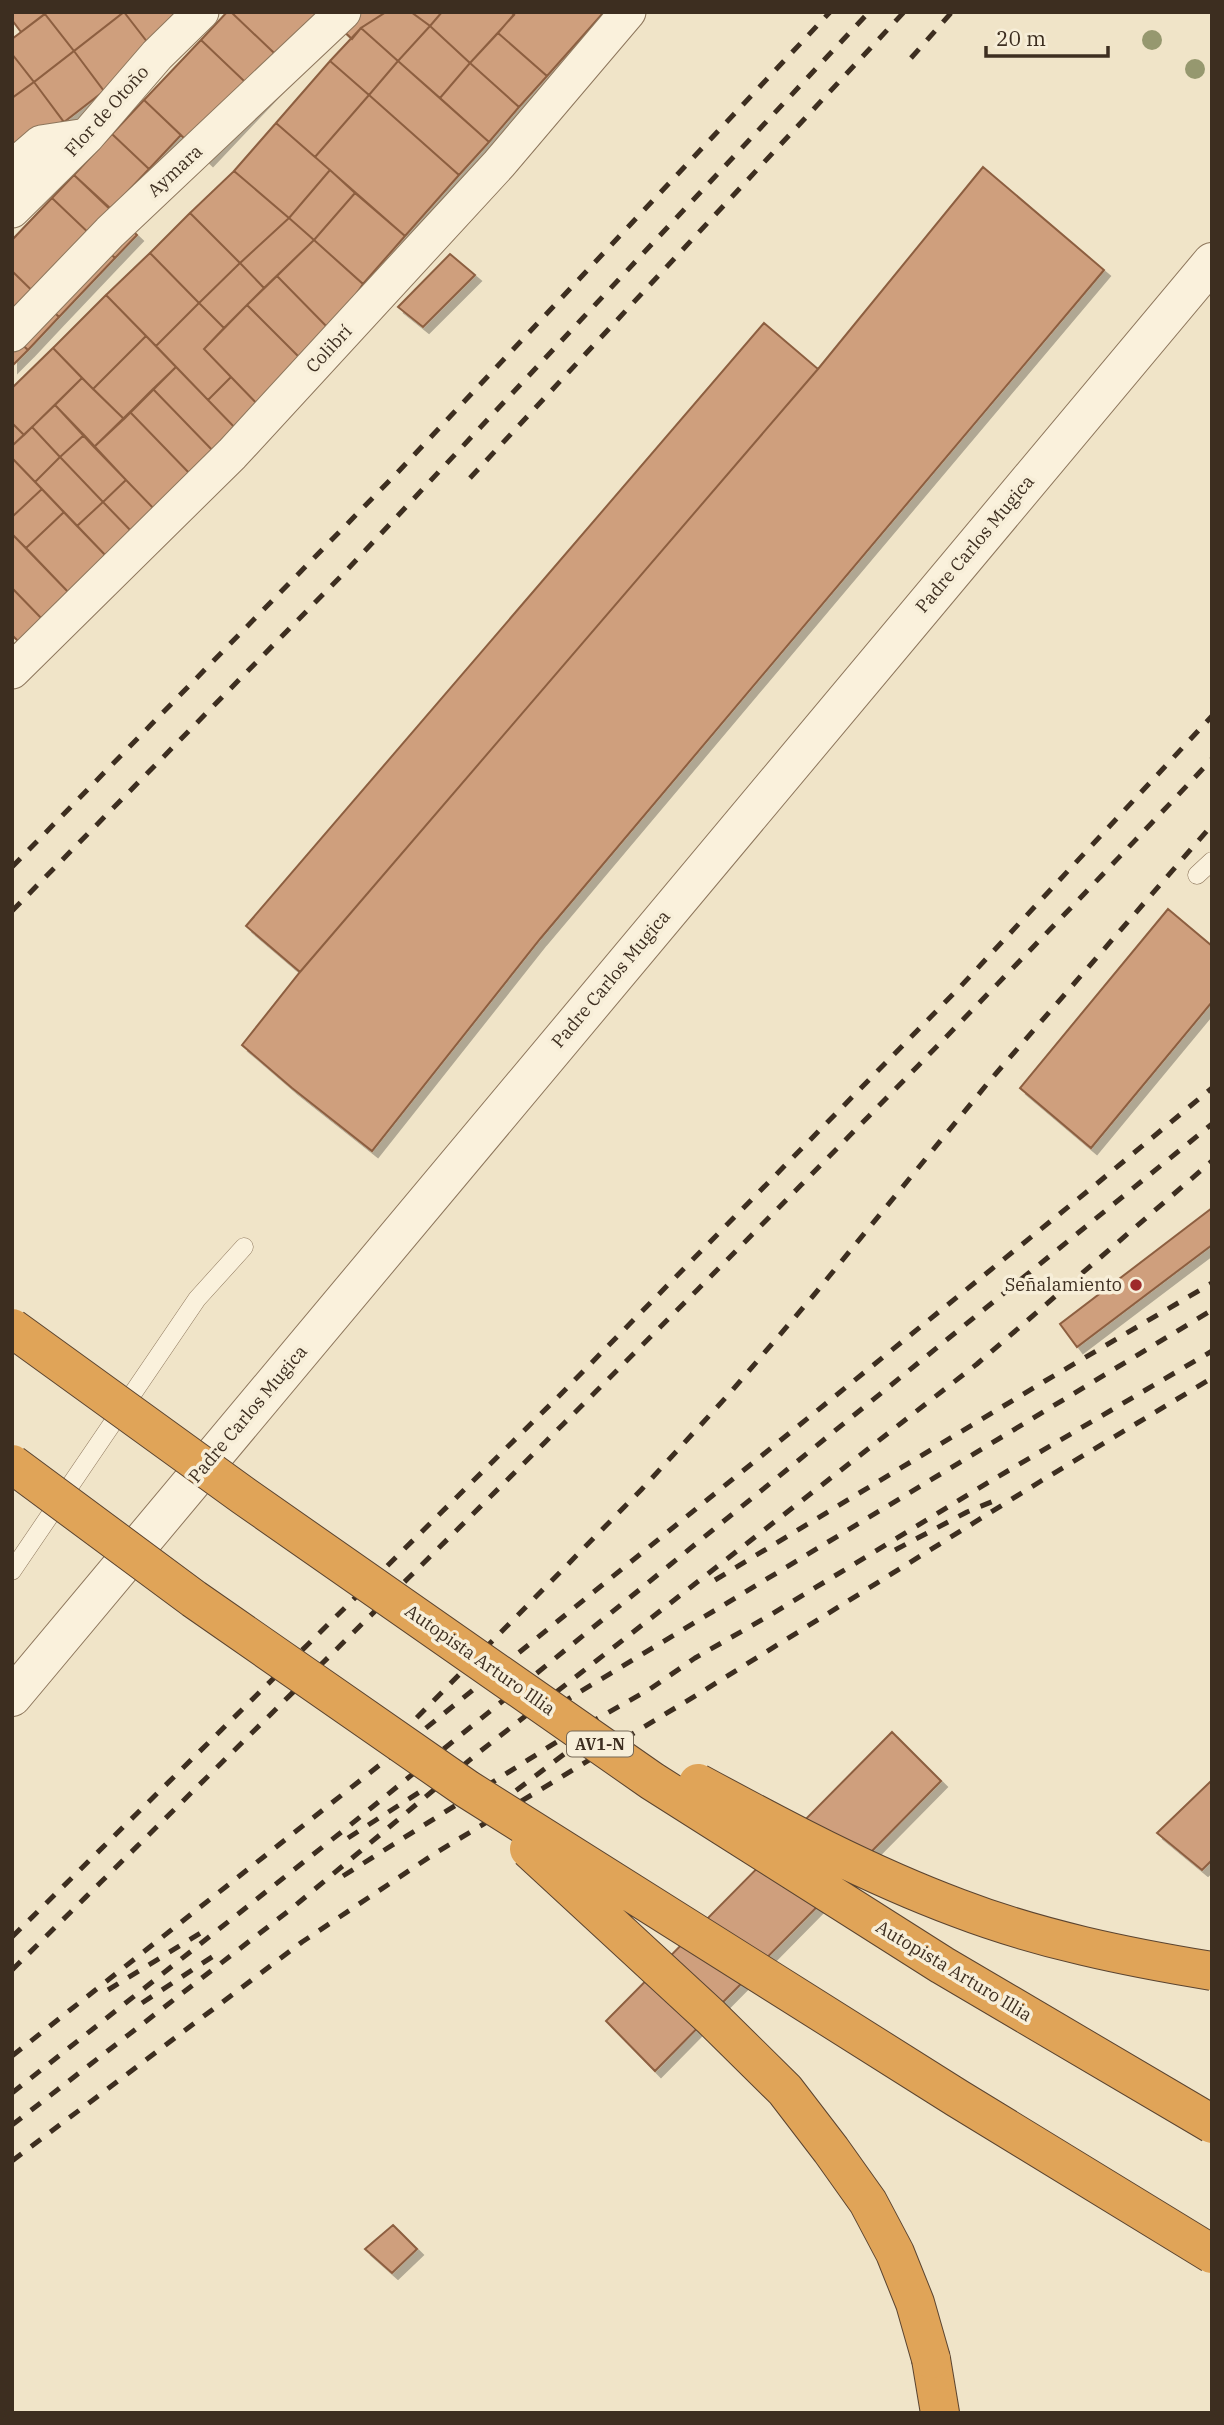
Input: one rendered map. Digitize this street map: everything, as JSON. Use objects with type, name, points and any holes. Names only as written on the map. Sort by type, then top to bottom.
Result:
[{"type":"highway","name":"Autopista Arturo Illia","points":[[12,1328],[243,1496],[528,1692],[652,1781],[954,1972],[1212,2124]]},
{"type":"highway","points":[[12,1464],[194,1599],[467,1790],[957,2098],[1212,2254]]},
{"type":"highway","points":[[528,1692],[802,1839],[888,1880],[961,1909],[1092,1948],[1212,1971]]},
{"type":"highway","points":[[467,1790],[616,1932],[711,2017],[785,2090],[831,2150],[868,2202],[895,2253],[915,2303],[931,2359],[940,2413]]},
{"type":"street","name":"Flor de Otoño","points":[[12,211],[87,136],[157,55],[201,12]]},
{"type":"street","name":"Aymara","points":[[12,334],[110,232],[343,12]]},
{"type":"street","name":"Colibrí","points":[[12,671],[232,454],[499,164],[628,12]]},
{"type":"street","points":[[12,168],[41,144],[87,136]]},
{"type":"street","name":"Padre Carlos Mugica","points":[[12,1697],[1212,262]]},
{"type":"lane","points":[[1197,875],[1212,861]]},
{"type":"lane","points":[[12,1571],[197,1299],[244,1247]]},
{"type":"building","points":[[12,12],[47,12],[21,32],[12,20]]},
{"type":"building","points":[[124,12],[74,51],[45,14]]},
{"type":"building","points":[[124,12],[177,12],[155,52]]},
{"type":"building","points":[[124,12],[155,52],[104,91],[74,51]]},
{"type":"building","points":[[227,12],[231,12],[292,70],[264,100],[201,40]]},
{"type":"building","points":[[231,12],[323,12],[292,70]]},
{"type":"building","points":[[323,12],[386,12],[361,28],[352,39]]},
{"type":"building","points":[[386,12],[411,12],[430,26],[398,61],[361,28]]},
{"type":"building","points":[[411,12],[442,12],[430,26]]},
{"type":"building","points":[[442,12],[511,12],[514,15],[470,63],[430,26]]},
{"type":"building","points":[[516,12],[604,12],[547,76],[498,33]]},
{"type":"building","points":[[45,14],[74,51],[34,82],[12,54],[12,39]]},
{"type":"building","points":[[430,26],[470,63],[440,98],[398,61]]},
{"type":"building","points":[[361,28],[398,61],[369,95],[330,61]]},
{"type":"building","points":[[498,33],[547,76],[519,107],[470,63]]},
{"type":"building","points":[[201,40],[264,100],[207,160],[144,100]]},
{"type":"building","points":[[74,51],[104,91],[64,122],[34,82]]},
{"type":"building","points":[[12,54],[34,82],[12,98]]},
{"type":"building","points":[[330,61],[369,95],[315,157],[276,123]]},
{"type":"building","points":[[398,61],[489,142],[459,175],[369,95]]},
{"type":"building","points":[[470,63],[519,107],[489,142],[440,98]]},
{"type":"building","points":[[34,82],[63,121],[12,160],[12,98]]},
{"type":"building","points":[[369,95],[459,175],[405,236],[315,157]]},
{"type":"building","points":[[144,100],[181,135],[149,169],[112,134]]},
{"type":"building","points":[[276,123],[330,170],[289,218],[234,171]]},
{"type":"building","points":[[112,134],[149,169],[111,209],[74,175]]},
{"type":"building","points":[[983,167],[1104,270],[540,939],[372,1151],[242,1045],[300,972],[818,369]]},
{"type":"building","points":[[330,170],[355,193],[314,240],[289,218]]},
{"type":"building","points":[[234,171],[289,218],[240,263],[190,213]]},
{"type":"building","points":[[74,175],[137,235],[115,258],[52,198]]},
{"type":"building","points":[[355,193],[405,236],[363,284],[314,240]]},
{"type":"building","points":[[52,198],[115,258],[59,317],[12,271],[12,240]]},
{"type":"building","points":[[190,213],[240,263],[199,303],[150,253]]},
{"type":"building","points":[[289,218],[314,240],[264,288],[240,263]]},
{"type":"building","points":[[314,240],[363,284],[331,331],[277,276]]},
{"type":"building","points":[[150,253],[199,303],[156,346],[106,295]]},
{"type":"building","points":[[450,254],[475,275],[423,327],[398,307]]},
{"type":"building","points":[[240,263],[264,288],[224,328],[199,303]]},
{"type":"building","points":[[12,271],[59,317],[28,350],[12,335]]},
{"type":"building","points":[[277,276],[331,331],[307,365],[247,305]]},
{"type":"building","points":[[106,295],[146,336],[93,389],[53,348]]},
{"type":"building","points":[[199,303],[224,328],[204,349],[231,377],[208,400],[156,346]]},
{"type":"building","points":[[247,305],[307,365],[262,409],[204,349]]},
{"type":"building","points":[[764,323],[818,369],[300,972],[246,926]]},
{"type":"building","points":[[12,335],[28,350],[12,366]]},
{"type":"building","points":[[146,336],[176,367],[124,419],[93,389]]},
{"type":"building","points":[[53,348],[82,378],[24,435],[12,423],[12,388]]},
{"type":"building","points":[[176,367],[239,432],[216,454],[153,389]]},
{"type":"building","points":[[231,377],[262,409],[239,432],[208,400]]},
{"type":"building","points":[[82,378],[124,419],[94,447],[55,405]]},
{"type":"building","points":[[153,389],[216,454],[193,477],[130,412]]},
{"type":"building","points":[[55,405],[84,435],[60,457],[32,427]]},
{"type":"building","points":[[130,412],[193,477],[157,512],[94,447]]},
{"type":"building","points":[[12,423],[24,435],[12,446]]},
{"type":"building","points":[[32,427],[60,457],[35,482],[12,458],[12,446]]},
{"type":"building","points":[[84,435],[126,480],[103,502],[60,457]]},
{"type":"building","points":[[60,457],[103,502],[77,526],[35,482]]},
{"type":"building","points":[[12,458],[42,489],[12,517]]},
{"type":"building","points":[[126,480],[157,512],[134,534],[103,502]]},
{"type":"building","points":[[42,489],[64,512],[26,548],[12,534],[12,517]]},
{"type":"building","points":[[103,502],[134,534],[109,559],[77,526]]},
{"type":"building","points":[[64,512],[109,559],[71,595],[26,548]]},
{"type":"building","points":[[12,534],[71,595],[44,621],[12,588]]},
{"type":"building","points":[[12,588],[44,621],[21,644],[12,635]]},
{"type":"building","points":[[1168,909],[1212,946],[1212,1002],[1091,1148],[1020,1088]]},
{"type":"building","name":"Señalamiento","points":[[1212,1208],[1212,1245],[1077,1347],[1060,1324]]},
{"type":"building","points":[[892,1732],[941,1781],[655,2071],[606,2021]]},
{"type":"building","points":[[1212,1780],[1212,1860],[1202,1870],[1157,1833]]},
{"type":"building","points":[[393,2225],[417,2249],[392,2273],[365,2249]]},
{"type":"railway","points":[[12,867],[397,473],[830,12]]},
{"type":"railway","points":[[12,911],[346,571],[869,12]]},
{"type":"railway","points":[[470,478],[904,12]]},
{"type":"railway","points":[[911,58],[952,12]]},
{"type":"railway","points":[[12,1937],[558,1397],[961,986],[1212,716]]},
{"type":"railway","points":[[12,1970],[768,1219],[1212,759]]},
{"type":"railway","points":[[383,1752],[641,1490],[730,1393],[992,1078],[1212,825]]},
{"type":"railway","points":[[12,2056],[410,1741],[1212,1088]]},
{"type":"railway","points":[[12,2093],[344,1830],[1212,1124]]},
{"type":"railway","points":[[12,2125],[291,1909],[478,1753],[977,1364],[1212,1161]]},
{"type":"railway","points":[[715,1580],[1212,1283]]},
{"type":"railway","points":[[540,1716],[1212,1310]]},
{"type":"railway","points":[[343,1876],[563,1738],[650,1689],[695,1658],[1212,1351]]},
{"type":"railway","points":[[12,2161],[302,1942],[434,1854],[1212,1378]]},
{"type":"railway","points":[[895,1550],[967,1512],[996,1500]]},
{"type":"railway","points":[[497,1805],[605,1723]]},
{"type":"railway","points":[[348,1838],[421,1791]]},
{"type":"railway","points":[[108,1990],[207,1929]]},
{"type":"railway","points":[[142,2003],[218,1953]]},
{"type":"place","name":"Señalamiento","points":[[1136,1285]]}]
